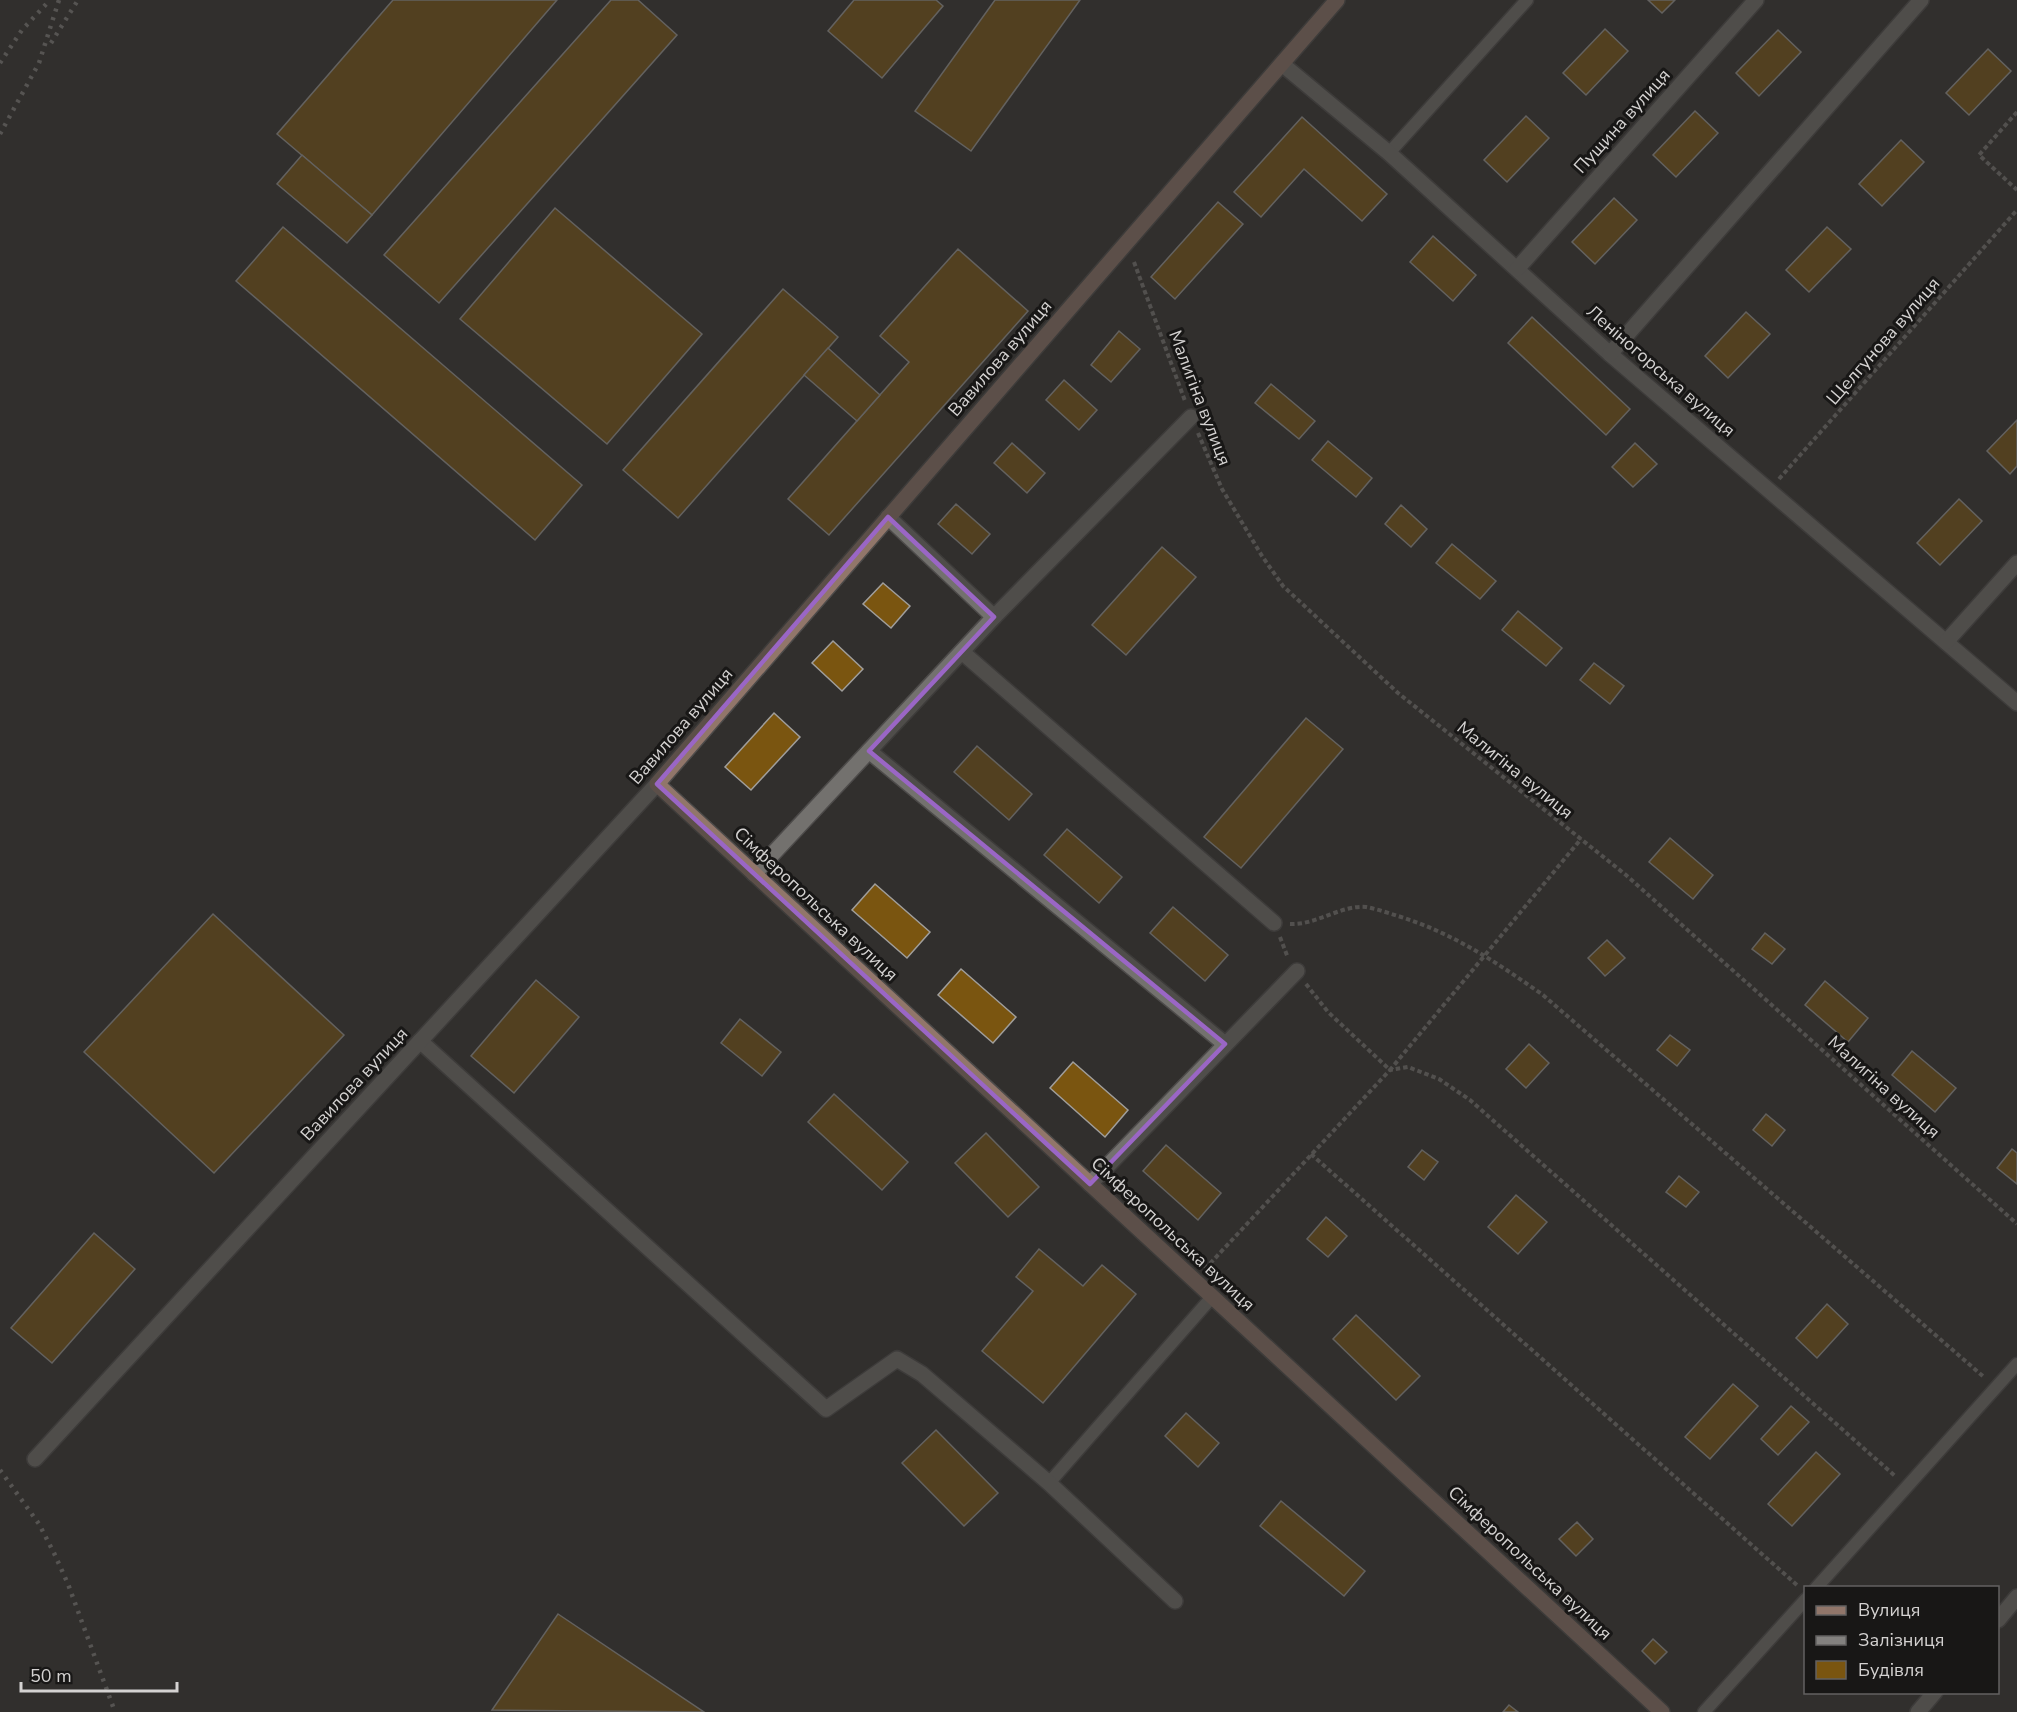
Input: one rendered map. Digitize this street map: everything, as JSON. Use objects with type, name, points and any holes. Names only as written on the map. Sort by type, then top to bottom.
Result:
[{"type":"street","name":"Вавилова вулиця","points":[[35,1459],[657,784],[1337,0]]},
{"type":"street","name":"Пущина вулиця","points":[[1517,269],[1756,0]]},
{"type":"street","points":[[1611,354],[1921,0]]},
{"type":"street","name":"Леніногорська вулиця","points":[[1282,64],[1389,153],[1611,354],[1768,491],[2017,703]]},
{"type":"street","points":[[754,874],[994,617],[1191,417]]},
{"type":"street","points":[[888,517],[994,617]]},
{"type":"street","points":[[1946,642],[2017,563]]},
{"type":"street","points":[[962,651],[1274,923]]},
{"type":"street","points":[[869,751],[1225,1044]]},
{"type":"street","name":"Сімферопольська вулиця","points":[[657,784],[1662,1712]]},
{"type":"street","points":[[1090,1184],[1297,971]]},
{"type":"street","points":[[420,1041],[826,1409],[897,1359],[922,1374],[1049,1483],[1175,1601]]},
{"type":"street","points":[[1999,1619],[2017,1597]]},
{"type":"street","points":[[1918,1712],[1933,1694]]},
{"type":"lane","points":[[1389,153],[1527,0]]},
{"type":"lane","points":[[1049,1483],[1212,1297]]},
{"type":"lane","points":[[1817,1586],[2017,1364]]},
{"type":"lane","points":[[1704,1712],[1804,1601]]},
{"type":"path","points":[[2017,112],[1979,155],[2017,190]]},
{"type":"path","name":"Щелгунова вулиця","points":[[1768,491],[2017,210]]},
{"type":"path","name":"Малигіна вулиця","points":[[1127,242],[1191,417],[1222,489],[1262,556],[1283,585],[1398,693],[1626,875],[2017,1224]]},
{"type":"path","points":[[1195,1281],[1390,1070],[1581,839]]},
{"type":"path","points":[[1390,1070],[1328,1012],[1289,959],[1274,923],[1310,922],[1343,911],[1365,907],[1441,931],[1485,955],[1543,995],[1996,1388]]},
{"type":"path","points":[[1390,1070],[1408,1067],[1439,1079],[1470,1100],[1907,1486]]},
{"type":"path","points":[[1311,1155],[1804,1590]]},
{"type":"highlighted area","points":[[888,517],[994,617],[869,751],[1225,1044],[1090,1184],[657,784]]},
{"type":"building","points":[[393,0],[557,0],[372,215],[277,134]]},
{"type":"building","points":[[611,0],[638,0],[677,35],[439,303],[384,255]]},
{"type":"building","points":[[854,0],[936,0],[943,6],[882,78],[828,31]]},
{"type":"building","points":[[995,0],[1080,0],[971,151],[915,111]]},
{"type":"building","points":[[1648,0],[1675,0],[1662,13]]},
{"type":"building","points":[[1605,29],[1628,51],[1586,95],[1563,73]]},
{"type":"building","points":[[1778,30],[1801,52],[1759,96],[1736,73]]},
{"type":"building","points":[[1988,49],[2011,71],[1969,115],[1946,93]]},
{"type":"building","points":[[1695,111],[1718,133],[1676,177],[1653,155]]},
{"type":"building","points":[[1526,116],[1549,138],[1507,182],[1484,160]]},
{"type":"building","points":[[1302,117],[1387,194],[1362,221],[1304,169],[1261,217],[1234,192]]},
{"type":"building","points":[[1901,140],[1924,162],[1882,206],[1859,184]]},
{"type":"building","points":[[302,155],[372,215],[347,243],[277,184]]},
{"type":"building","points":[[1614,198],[1637,220],[1595,264],[1572,242]]},
{"type":"building","points":[[1218,202],[1243,224],[1175,299],[1151,277]]},
{"type":"building","points":[[555,208],[702,334],[607,444],[460,319]]},
{"type":"building","points":[[283,227],[582,485],[535,540],[236,281]]},
{"type":"building","points":[[1827,227],[1851,249],[1809,292],[1786,270]]},
{"type":"building","points":[[1433,236],[1476,275],[1453,301],[1410,262]]},
{"type":"building","points":[[958,249],[1028,311],[829,535],[788,499],[909,362],[880,336]]},
{"type":"building","points":[[783,289],[838,337],[678,518],[623,470]]},
{"type":"building","points":[[1746,312],[1770,334],[1728,378],[1705,356]]},
{"type":"building","points":[[1532,317],[1630,409],[1606,435],[1508,343]]},
{"type":"building","points":[[1119,331],[1140,349],[1111,382],[1091,365]]},
{"type":"building","points":[[828,348],[880,395],[857,421],[804,375]]},
{"type":"building","points":[[1064,380],[1097,410],[1079,430],[1046,400]]},
{"type":"building","points":[[1271,384],[1315,421],[1299,439],[1255,403]]},
{"type":"building","points":[[2017,420],[2017,466],[2010,474],[1987,451]]},
{"type":"building","points":[[1328,441],[1372,478],[1356,497],[1312,460]]},
{"type":"building","points":[[1012,443],[1045,473],[1027,493],[994,463]]},
{"type":"building","points":[[1635,443],[1657,464],[1633,487],[1612,467]]},
{"type":"building","points":[[1959,499],[1982,521],[1940,565],[1917,543]]},
{"type":"building","points":[[956,504],[990,534],[972,554],[938,524]]},
{"type":"building","points":[[1401,505],[1427,529],[1411,547],[1385,524]]},
{"type":"building","points":[[1452,544],[1496,581],[1480,599],[1436,563]]},
{"type":"building","points":[[1162,547],[1196,577],[1126,655],[1092,625]]},
{"type":"building","points":[[883,583],[910,606],[891,628],[863,604]]},
{"type":"building","points":[[1518,611],[1562,648],[1546,666],[1502,630]]},
{"type":"building","points":[[833,641],[863,669],[842,691],[812,663]]},
{"type":"building","points":[[1594,663],[1624,686],[1610,704],[1580,680]]},
{"type":"building","points":[[774,713],[800,737],[751,790],[725,767]]},
{"type":"building","points":[[1306,718],[1343,749],[1241,868],[1204,837]]},
{"type":"building","points":[[977,746],[1032,794],[1009,820],[954,772]]},
{"type":"building","points":[[1067,829],[1122,877],[1099,903],[1044,855]]},
{"type":"building","points":[[1670,838],[1713,875],[1693,899],[1649,862]]},
{"type":"building","points":[[875,884],[930,932],[907,958],[852,910]]},
{"type":"building","points":[[1173,907],[1228,955],[1205,981],[1150,933]]},
{"type":"building","points":[[213,914],[344,1035],[214,1173],[84,1052]]},
{"type":"building","points":[[1765,933],[1785,949],[1772,964],[1752,949]]},
{"type":"building","points":[[1607,940],[1625,958],[1605,976],[1588,958]]},
{"type":"building","points":[[961,969],[1016,1017],[993,1043],[938,995]]},
{"type":"building","points":[[536,980],[579,1017],[514,1093],[471,1056]]},
{"type":"building","points":[[1825,981],[1868,1018],[1848,1042],[1805,1005]]},
{"type":"building","points":[[740,1019],[781,1052],[762,1076],[721,1043]]},
{"type":"building","points":[[1670,1035],[1690,1050],[1677,1066],[1657,1050]]},
{"type":"building","points":[[1529,1044],[1549,1063],[1526,1088],[1506,1069]]},
{"type":"building","points":[[1912,1051],[1956,1088],[1935,1112],[1892,1075]]},
{"type":"building","points":[[1073,1062],[1128,1110],[1105,1137],[1050,1088]]},
{"type":"building","points":[[834,1094],[908,1162],[882,1190],[808,1122]]},
{"type":"building","points":[[1766,1114],[1785,1130],[1772,1146],[1753,1130]]},
{"type":"building","points":[[986,1133],[1039,1187],[1008,1217],[955,1163]]},
{"type":"building","points":[[1166,1145],[1221,1193],[1198,1220],[1143,1171]]},
{"type":"building","points":[[2012,1149],[2017,1153],[2017,1184],[1997,1168]]},
{"type":"building","points":[[1422,1150],[1438,1162],[1424,1180],[1408,1167]]},
{"type":"building","points":[[1679,1176],[1699,1192],[1686,1207],[1666,1192]]},
{"type":"building","points":[[1516,1195],[1547,1222],[1518,1254],[1488,1227]]},
{"type":"building","points":[[1326,1217],[1347,1236],[1328,1257],[1307,1239]]},
{"type":"building","points":[[94,1233],[135,1269],[52,1363],[11,1328]]},
{"type":"building","points":[[1039,1249],[1083,1286],[1102,1265],[1136,1294],[1043,1403],[982,1351],[1033,1291],[1016,1277]]},
{"type":"building","points":[[1827,1304],[1848,1324],[1817,1358],[1796,1338]]},
{"type":"building","points":[[1356,1315],[1420,1376],[1396,1400],[1333,1339]]},
{"type":"building","points":[[1733,1384],[1758,1406],[1710,1459],[1685,1437]]},
{"type":"building","points":[[1791,1406],[1809,1422],[1778,1455],[1761,1439]]},
{"type":"building","points":[[1186,1413],[1219,1443],[1198,1467],[1165,1436]]},
{"type":"building","points":[[936,1430],[998,1493],[964,1526],[902,1463]]},
{"type":"building","points":[[1816,1452],[1840,1474],[1792,1526],[1768,1504]]},
{"type":"building","points":[[1281,1501],[1365,1571],[1344,1596],[1260,1526]]},
{"type":"building","points":[[1577,1522],[1593,1539],[1576,1556],[1559,1539]]},
{"type":"building","points":[[558,1614],[704,1712],[492,1710]]},
{"type":"building","points":[[1653,1639],[1667,1652],[1655,1664],[1642,1651]]},
{"type":"building","points":[[1509,1705],[1518,1712],[1503,1712]]},
{"type":"railway","points":[[0,63],[22,30],[50,0]]},
{"type":"railway","points":[[0,134],[39,63],[59,0]]},
{"type":"railway","points":[[51,43],[78,0]]},
{"type":"railway","points":[[0,1470],[39,1524],[54,1553],[68,1584],[115,1712]]}]
